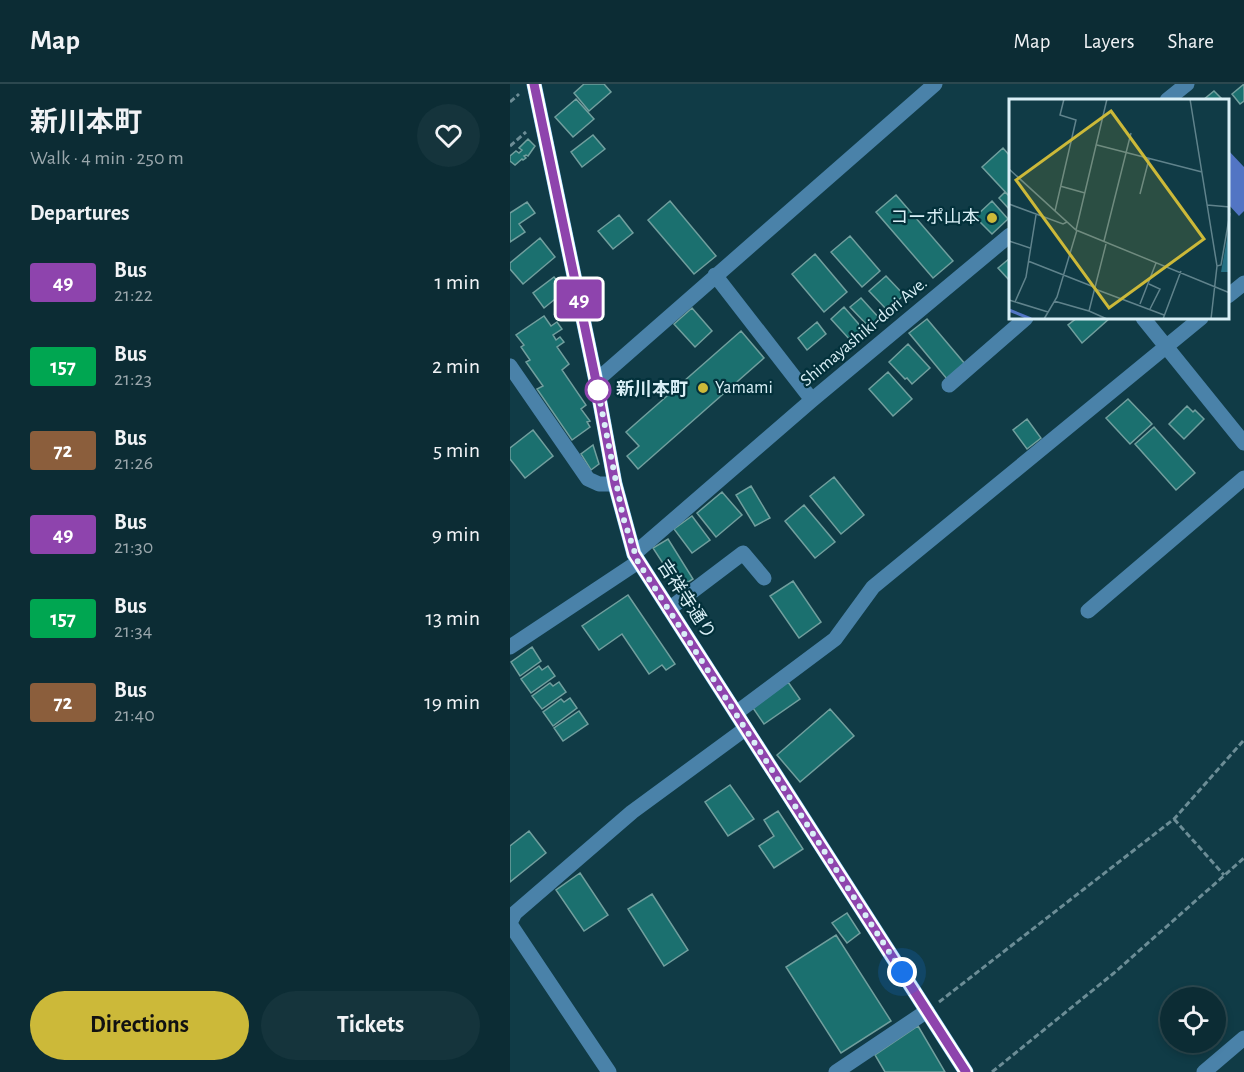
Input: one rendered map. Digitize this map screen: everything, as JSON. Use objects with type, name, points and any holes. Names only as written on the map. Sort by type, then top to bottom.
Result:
[{"type":"main road","name":"吉祥寺通り","points":[[534,84],[596,381],[615,484],[636,558],[966,1072]]},
{"type":"street","points":[[596,381],[935,84]]},
{"type":"street","points":[[1168,99],[1187,84]]},
{"type":"street","name":"Shimayashiki-dori Ave.","points":[[510,647],[636,558],[812,400],[1009,236]]},
{"type":"street","points":[[716,275],[812,400]]},
{"type":"street","points":[[1229,294],[1244,283]]},
{"type":"street","points":[[949,385],[1024,320]]},
{"type":"street","points":[[1145,320],[1244,443]]},
{"type":"street","points":[[736,713],[835,639],[873,587],[1199,320]]},
{"type":"street","points":[[510,366],[588,479],[599,484],[615,484]]},
{"type":"street","points":[[1088,611],[1244,478]]},
{"type":"street","points":[[669,609],[743,553],[764,578]]},
{"type":"street","points":[[609,1072],[511,917],[633,812],[745,729]]},
{"type":"street","points":[[836,1072],[927,1011]]},
{"type":"street","points":[[1204,1072],[1244,1038]]},
{"type":"path","points":[[927,1011],[1174,819],[1244,740]]},
{"type":"path","points":[[1174,819],[1224,875]]},
{"type":"path","points":[[992,1072],[1114,974],[1244,858]]},
{"type":"water","points":[[1229,151],[1244,167],[1244,211],[1239,216],[1229,205]]},
{"type":"building","points":[[584,84],[604,84],[611,92],[589,111],[574,93]]},
{"type":"building","points":[[1244,84],[1244,101],[1240,104],[1232,94]]},
{"type":"building","points":[[1214,91],[1222,99],[1204,99]]},
{"type":"building","points":[[576,99],[594,119],[573,137],[555,117]]},
{"type":"building","points":[[593,135],[605,149],[582,167],[571,152]]},
{"type":"building","points":[[528,139],[535,146],[528,156],[524,156],[526,158],[515,165],[510,161],[510,156],[516,151],[519,153],[522,150],[519,148]]},
{"type":"building","points":[[1003,148],[1009,155],[1009,196],[982,167]]},
{"type":"building","points":[[1005,192],[1009,196],[1009,209],[999,198]]},
{"type":"building","points":[[896,195],[953,261],[933,278],[876,212]]},
{"type":"building","points":[[670,201],[716,256],[694,274],[648,220]]},
{"type":"building","name":"コーポ山本","points":[[992,201],[1008,219],[992,234],[975,217]]},
{"type":"building","points":[[527,202],[535,213],[519,224],[525,232],[510,242],[510,213]]},
{"type":"building","points":[[619,215],[633,233],[613,249],[598,231]]},
{"type":"building","points":[[850,236],[880,271],[862,287],[831,252]]},
{"type":"building","points":[[540,238],[555,257],[523,284],[510,269],[510,263]]},
{"type":"building","points":[[815,254],[847,292],[824,312],[792,274]]},
{"type":"building","points":[[1009,259],[1009,280],[998,268]]},
{"type":"building","points":[[886,276],[904,295],[887,310],[869,291]]},
{"type":"building","points":[[554,277],[565,291],[544,308],[533,293]]},
{"type":"building","points":[[861,298],[880,319],[870,328],[850,307]]},
{"type":"building","points":[[844,307],[863,329],[851,341],[831,319]]},
{"type":"building","points":[[692,308],[712,331],[695,347],[674,324]]},
{"type":"building","points":[[544,316],[551,326],[557,322],[562,329],[553,335],[556,340],[560,337],[564,342],[557,347],[569,364],[562,370],[586,405],[581,409],[590,421],[587,422],[590,427],[572,440],[537,389],[543,386],[526,362],[530,360],[521,347],[524,345],[516,335]]},
{"type":"building","points":[[927,319],[965,364],[947,379],[909,333]]},
{"type":"building","points":[[1074,320],[1108,320],[1082,343],[1068,325]]},
{"type":"building","points":[[817,322],[826,334],[807,350],[798,338]]},
{"type":"building","name":"Yamami","points":[[741,331],[764,358],[638,469],[627,456],[639,446],[626,432]]},
{"type":"building","points":[[908,344],[930,368],[912,384],[889,362]]},
{"type":"building","points":[[888,372],[912,399],[893,416],[869,389]]},
{"type":"building","points":[[1128,399],[1152,424],[1130,444],[1106,418]]},
{"type":"building","points":[[1187,406],[1204,419],[1184,439],[1169,424]]},
{"type":"building","points":[[1027,419],[1041,438],[1027,449],[1013,430]]},
{"type":"building","points":[[1154,427],[1195,473],[1176,490],[1135,444]]},
{"type":"building","points":[[533,430],[553,456],[525,478],[510,459],[510,448]]},
{"type":"building","points":[[593,445],[599,464],[591,470],[581,454]]},
{"type":"building","points":[[834,477],[864,515],[841,534],[810,496]]},
{"type":"building","points":[[751,486],[770,518],[755,526],[736,495]]},
{"type":"building","points":[[722,492],[742,515],[716,537],[697,513]]},
{"type":"building","points":[[804,505],[835,542],[815,558],[785,521]]},
{"type":"building","points":[[692,516],[710,540],[692,553],[674,529]]},
{"type":"building","points":[[668,539],[693,579],[679,588],[653,548]]},
{"type":"building","points":[[793,581],[821,622],[799,638],[770,596]]},
{"type":"building","points":[[628,595],[675,664],[666,670],[662,665],[649,674],[622,634],[599,650],[582,626]]},
{"type":"building","points":[[532,647],[541,661],[520,676],[511,662]]},
{"type":"building","points":[[539,666],[542,670],[548,666],[555,676],[531,693],[521,679]]},
{"type":"building","points":[[559,682],[566,692],[542,709],[532,696],[550,683],[553,686]]},
{"type":"building","points":[[788,682],[800,699],[764,724],[753,708]]},
{"type":"building","points":[[570,698],[577,708],[553,726],[543,712],[561,699],[564,702]]},
{"type":"building","points":[[830,709],[854,736],[800,782],[777,755]]},
{"type":"building","points":[[579,711],[588,724],[563,741],[554,728]]},
{"type":"building","points":[[730,785],[754,819],[728,836],[705,802]]},
{"type":"building","points":[[778,811],[803,849],[774,868],[759,846],[774,836],[764,820]]},
{"type":"building","points":[[529,831],[546,853],[510,882],[510,846]]},
{"type":"building","points":[[580,873],[608,915],[584,931],[556,890]]},
{"type":"building","points":[[652,894],[688,950],[664,966],[628,909]]},
{"type":"building","points":[[847,913],[860,933],[847,943],[832,923]]},
{"type":"building","points":[[836,935],[891,1021],[841,1053],[786,967]]},
{"type":"building","points":[[918,1026],[945,1072],[885,1072],[875,1055]]},
{"type":"bus line","name":"49","points":[[534,84],[596,381],[615,484],[634,554],[966,1072]]},
{"type":"place","name":"コーポ山本","points":[[992,218]]},
{"type":"place","name":"Yamami","points":[[703,388]]},
{"type":"place","name":"新川本町","points":[[598,390]]},
{"type":"route","points":[[598,390],[596,381],[615,484],[627,533],[638,562],[902,972]]}]
